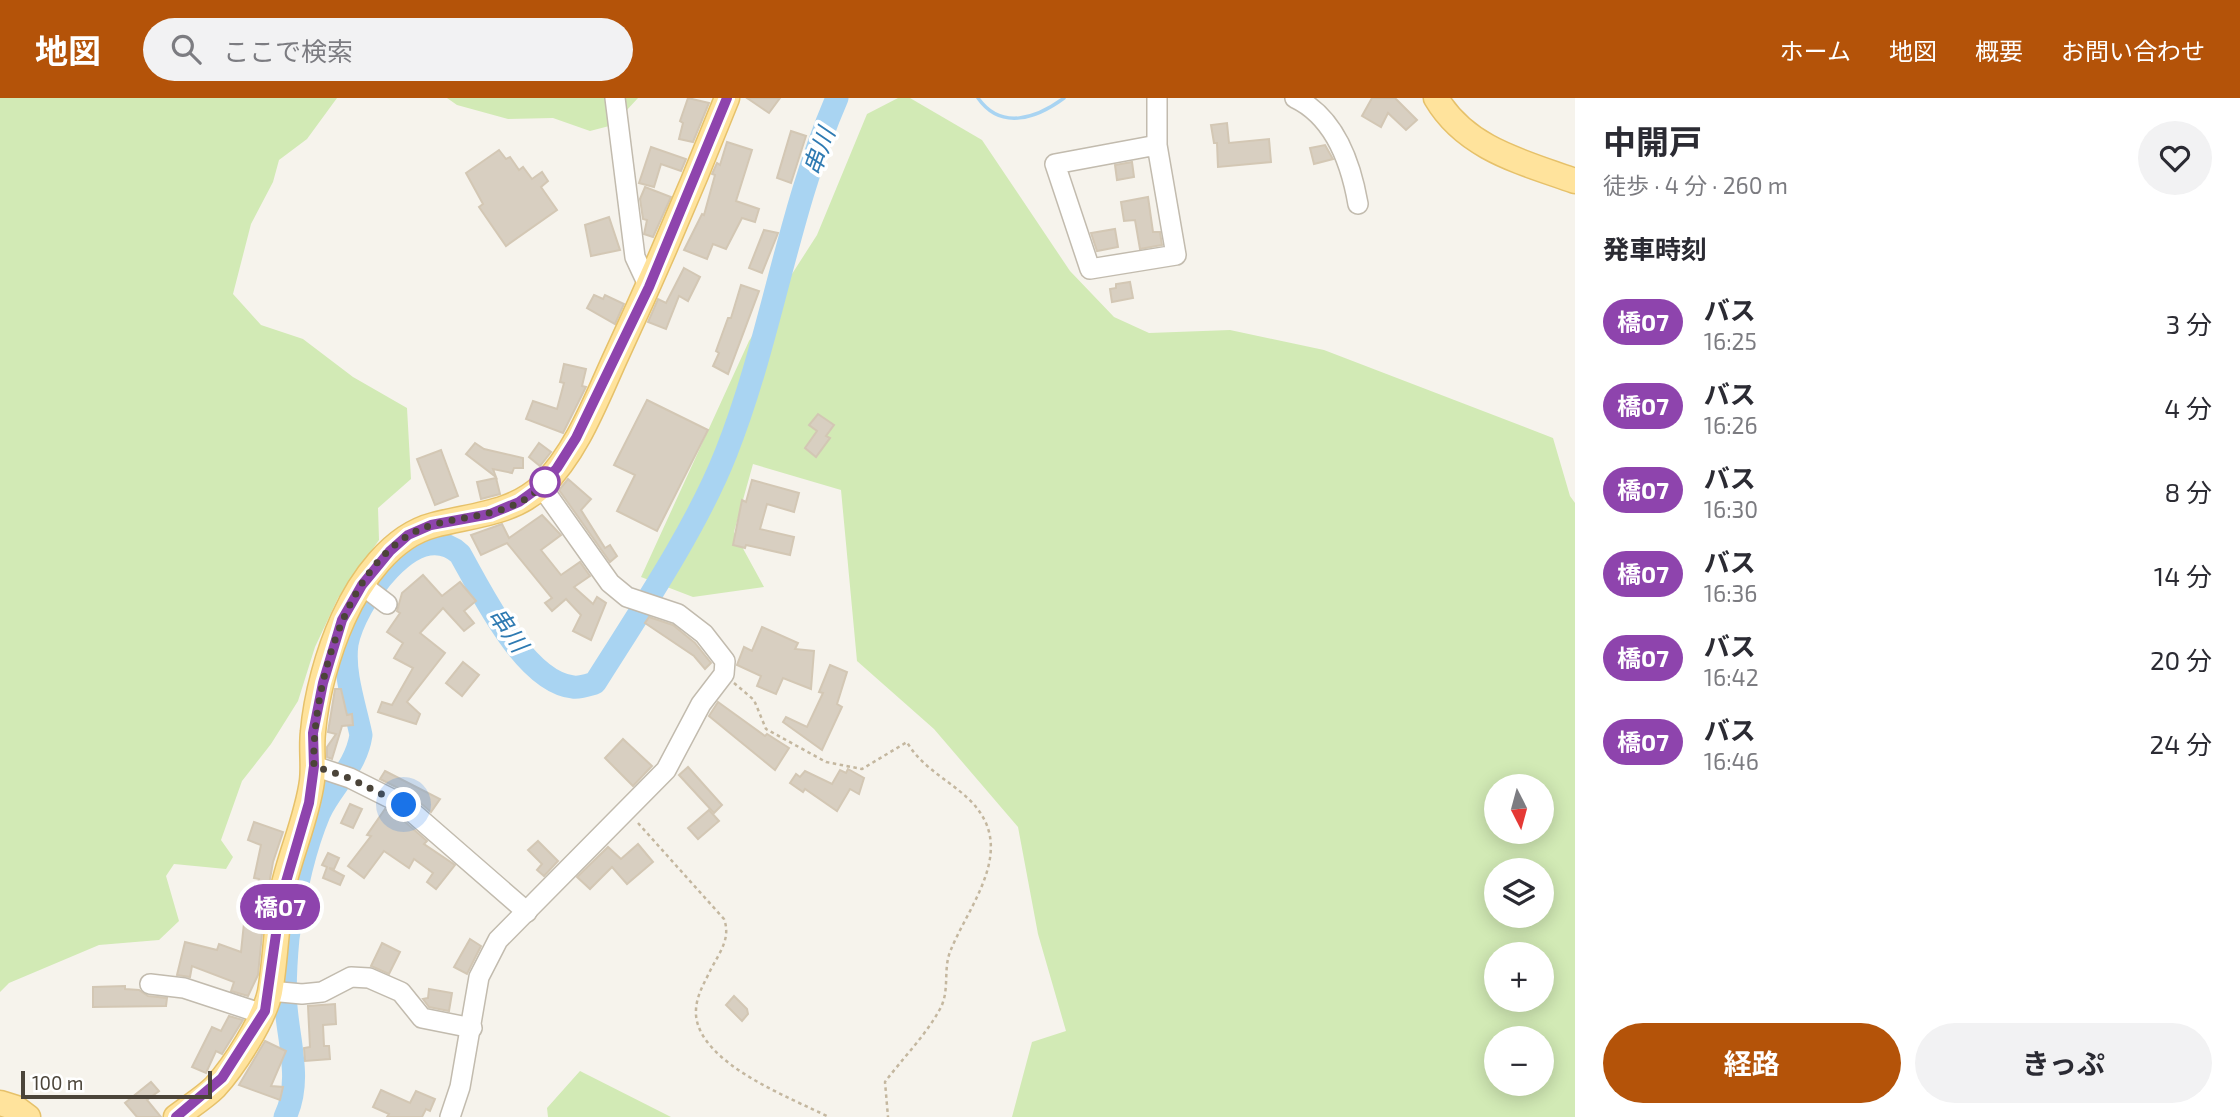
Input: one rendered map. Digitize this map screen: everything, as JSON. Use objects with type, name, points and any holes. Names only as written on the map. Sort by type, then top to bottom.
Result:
[{"type":"main road","points":[[176,1117],[222,1078],[270,999],[281,899],[321,768],[313,733],[323,683],[342,620],[390,551],[408,535],[431,525],[490,514],[519,502],[541,486],[576,438],[649,287],[727,98]]},
{"type":"main road","points":[[1436,98],[1446,116],[1464,134],[1486,147],[1575,181]]},
{"type":"main road","points":[[0,1103],[16,1108],[28,1117]]},
{"type":"street","points":[[615,98],[635,257],[649,287]]},
{"type":"street","points":[[1295,98],[1318,113],[1347,157],[1358,204]]},
{"type":"street","points":[[1157,102],[1157,145],[1176,255],[1090,269],[1055,164],[1157,145]]},
{"type":"street","points":[[450,1117],[460,1087],[472,1028],[478,977],[498,940],[666,771],[701,704],[724,674],[724,661],[704,635],[678,614],[627,597],[610,583],[541,486]]},
{"type":"street","points":[[365,587],[387,604]]},
{"type":"street","points":[[321,768],[349,778],[404,805],[527,912]]},
{"type":"street","points":[[150,984],[270,999],[322,992],[351,977],[369,978],[401,992],[422,1018],[472,1028]]},
{"type":"path","points":[[724,674],[754,700],[766,729],[826,762],[862,769],[907,742],[917,760],[973,803],[985,821],[990,837],[991,857],[949,954],[946,990],[940,1009],[885,1082],[888,1117]]},
{"type":"path","points":[[626,810],[723,919],[727,928],[726,939],[696,1004],[698,1023],[707,1041],[746,1076],[829,1117]]},
{"type":"green space","points":[[0,98],[337,98],[307,139],[279,160],[273,182],[251,224],[233,294],[261,325],[303,339],[353,377],[407,408],[411,479],[378,508],[379,540],[338,598],[315,647],[298,701],[271,744],[242,781],[221,840],[233,857],[226,869],[174,864],[166,876],[179,921],[159,940],[99,945],[9,983],[0,992]]},
{"type":"green space","points":[[447,98],[638,98],[613,125],[590,131],[553,118],[508,119],[457,105]]},
{"type":"green space","points":[[898,98],[910,98],[982,140],[1070,271],[1114,317],[1149,333],[1230,330],[1324,350],[1553,438],[1570,496],[1575,503],[1575,1117],[1012,1117],[1032,1042],[1066,1031],[1038,934],[1018,827],[934,729],[857,661],[841,490],[753,464],[734,532],[764,587],[693,597],[641,577],[749,341],[817,235],[867,114]]},
{"type":"green space","points":[[580,1071],[671,1117],[548,1117],[547,1108]]},
{"type":"building","points":[[688,98],[709,103],[693,142],[679,139],[683,123],[680,121]]},
{"type":"building","points":[[747,98],[780,98],[769,113]]},
{"type":"building","points":[[1372,98],[1395,98],[1417,120],[1406,130],[1388,113],[1381,127],[1362,116]]},
{"type":"building","points":[[1227,123],[1229,143],[1269,139],[1271,162],[1218,167],[1217,143],[1214,143],[1211,125]]},
{"type":"building","points":[[791,131],[806,136],[791,183],[777,178]]},
{"type":"building","points":[[727,142],[752,150],[736,201],[759,209],[755,222],[742,218],[726,249],[713,244],[707,259],[684,250],[702,214],[704,215],[715,175],[712,174],[717,163],[720,165]]},
{"type":"building","points":[[1325,145],[1333,159],[1314,164],[1310,148]]},
{"type":"building","points":[[651,147],[686,159],[681,171],[661,164],[654,187],[639,183]]},
{"type":"building","points":[[499,150],[506,159],[510,157],[519,170],[523,167],[532,179],[542,172],[548,181],[541,187],[557,210],[506,246],[479,207],[483,204],[466,173]]},
{"type":"building","points":[[1132,162],[1134,177],[1117,180],[1115,165]]},
{"type":"building","points":[[645,187],[671,197],[653,237],[644,234],[647,220],[643,219],[640,199]]},
{"type":"building","points":[[1148,197],[1153,232],[1160,232],[1162,245],[1140,249],[1135,220],[1124,221],[1121,202]]},
{"type":"building","points":[[609,217],[620,250],[591,256],[585,225]]},
{"type":"building","points":[[1115,229],[1118,247],[1097,251],[1091,233]]},
{"type":"building","points":[[764,230],[778,233],[762,273],[749,268]]},
{"type":"building","points":[[684,268],[700,277],[688,301],[679,296],[666,329],[648,322],[658,299],[666,303]]},
{"type":"building","points":[[1130,282],[1133,298],[1112,302],[1110,289],[1116,288],[1116,284]]},
{"type":"building","points":[[741,285],[759,291],[728,374],[713,366]]},
{"type":"building","points":[[594,295],[603,299],[605,295],[624,304],[615,324],[587,308]]},
{"type":"building","points":[[564,364],[586,369],[582,386],[586,387],[563,433],[526,419],[533,401],[557,409],[564,383],[560,382]]},
{"type":"building","points":[[647,400],[708,430],[657,531],[617,511],[635,475],[614,465]]},
{"type":"building","points":[[818,414],[834,425],[826,436],[830,438],[816,457],[805,448],[817,431],[809,425]]},
{"type":"building","points":[[475,443],[484,449],[523,458],[523,468],[514,468],[512,473],[493,469],[496,477],[466,454]]},
{"type":"building","points":[[539,443],[551,452],[540,466],[529,457]]},
{"type":"building","points":[[441,450],[458,496],[435,505],[417,459]]},
{"type":"building","points":[[496,478],[500,494],[481,499],[477,482]]},
{"type":"building","points":[[568,479],[591,499],[581,510],[605,548],[610,545],[617,556],[610,562],[559,490]]},
{"type":"building","points":[[752,480],[799,493],[794,512],[767,504],[760,529],[794,537],[790,555],[746,545],[745,548],[733,545],[742,500],[746,502]]},
{"type":"building","points":[[542,515],[561,535],[541,550],[561,575],[580,562],[590,576],[574,587],[593,604],[597,597],[606,603],[591,640],[573,631],[581,615],[566,599],[552,611],[545,603],[552,598],[507,543],[481,555],[471,535],[502,524],[509,538]]},
{"type":"building","points":[[423,575],[442,596],[460,582],[476,601],[464,611],[474,623],[464,631],[443,608],[420,633],[445,653],[407,702],[420,714],[416,724],[378,712],[382,702],[392,705],[413,668],[394,658],[403,643],[387,632],[400,613],[397,611],[402,593]]},
{"type":"building","points":[[649,617],[673,625],[695,643],[711,663],[705,669],[694,656],[645,623]]},
{"type":"building","points":[[762,627],[798,643],[795,649],[814,651],[811,689],[783,678],[776,694],[757,686],[761,676],[737,665],[744,647],[752,651]]},
{"type":"building","points":[[463,662],[479,675],[462,696],[446,683]]},
{"type":"building","points":[[830,665],[847,672],[837,704],[842,707],[822,750],[783,722],[786,717],[807,727],[823,693],[819,692]]},
{"type":"building","points":[[335,689],[341,689],[347,715],[352,714],[353,725],[342,726],[332,759],[327,757],[327,747],[336,734],[328,732]]},
{"type":"building","points":[[718,702],[765,736],[767,734],[789,748],[775,770],[709,716]]},
{"type":"building","points":[[623,739],[652,766],[633,786],[605,758]]},
{"type":"building","points":[[688,767],[722,805],[714,813],[679,775]]},
{"type":"building","points":[[848,769],[864,778],[859,794],[850,789],[837,811],[805,789],[803,792],[790,783],[796,774],[800,777],[805,771],[832,784],[840,770],[846,773]]},
{"type":"building","points":[[385,771],[440,799],[431,812],[410,794],[380,779]]},
{"type":"building","points":[[350,804],[362,809],[353,828],[341,823]]},
{"type":"building","points":[[385,809],[397,815],[427,841],[424,844],[455,865],[436,889],[427,882],[433,873],[414,859],[409,868],[384,851],[364,878],[348,866],[371,836],[367,835]]},
{"type":"building","points":[[709,810],[719,821],[698,839],[688,828]]},
{"type":"building","points":[[254,822],[283,832],[273,862],[265,907],[254,905],[259,879],[254,878],[261,845],[248,840]]},
{"type":"building","points":[[538,841],[558,861],[544,876],[537,870],[542,864],[528,850]]},
{"type":"building","points":[[638,844],[653,862],[627,884],[612,867],[590,889],[577,877],[608,847],[621,859]]},
{"type":"building","points":[[328,853],[339,858],[334,869],[329,868],[344,876],[340,885],[323,878],[327,867],[322,865]]},
{"type":"building","points":[[244,923],[263,924],[258,975],[248,996],[231,991],[234,982],[192,966],[190,977],[177,975],[185,942],[217,950],[219,944],[241,952]]},
{"type":"building","points":[[470,939],[481,946],[467,974],[454,967]]},
{"type":"building","points":[[382,943],[400,952],[389,974],[371,966]]},
{"type":"building","points":[[125,986],[125,989],[139,990],[148,996],[167,998],[166,1006],[93,1007],[93,987]]},
{"type":"building","points":[[429,989],[452,993],[449,1011],[429,1007],[423,999],[428,998]]},
{"type":"building","points":[[734,996],[747,1009],[748,1014],[742,1021],[726,1005]]},
{"type":"building","points":[[335,1004],[336,1024],[323,1025],[324,1046],[329,1046],[330,1059],[305,1061],[304,1048],[310,1047],[308,1006]]},
{"type":"building","points":[[229,1016],[243,1020],[222,1054],[216,1051],[206,1073],[192,1067],[212,1027],[221,1031]]},
{"type":"building","points":[[265,1041],[286,1051],[271,1086],[283,1087],[280,1100],[239,1085]]},
{"type":"building","points":[[151,1082],[159,1091],[147,1100],[161,1117],[137,1117],[125,1103]]},
{"type":"building","points":[[381,1090],[410,1103],[416,1091],[435,1099],[430,1111],[426,1109],[422,1117],[387,1117],[389,1114],[373,1107]]},
{"type":"waterway","name":"串川","points":[[285,1117],[294,1077],[285,999],[288,938],[300,875],[313,829],[324,804],[349,767],[361,735],[348,678],[346,655],[352,627],[361,608],[389,569],[406,554],[424,545],[443,544],[460,554],[507,633],[538,670],[555,681],[573,687],[595,683],[683,541],[726,453],[756,365],[805,186],[837,98]]},
{"type":"waterway","points":[[978,98],[997,115],[1008,118],[1031,115],[1064,98]]},
{"type":"bus line","name":"橋07","points":[[176,1117],[222,1078],[265,1011],[270,991],[281,899],[289,864],[309,803],[314,766],[313,733],[323,683],[342,620],[362,585],[390,551],[408,535],[431,525],[490,514],[519,502],[541,486],[557,468],[576,438],[649,287],[678,223],[727,98]]},
{"type":"route","points":[[404,805],[349,778],[314,766],[313,733],[323,683],[342,620],[362,585],[390,551],[408,535],[431,525],[490,514],[519,502],[545,482]]}]
